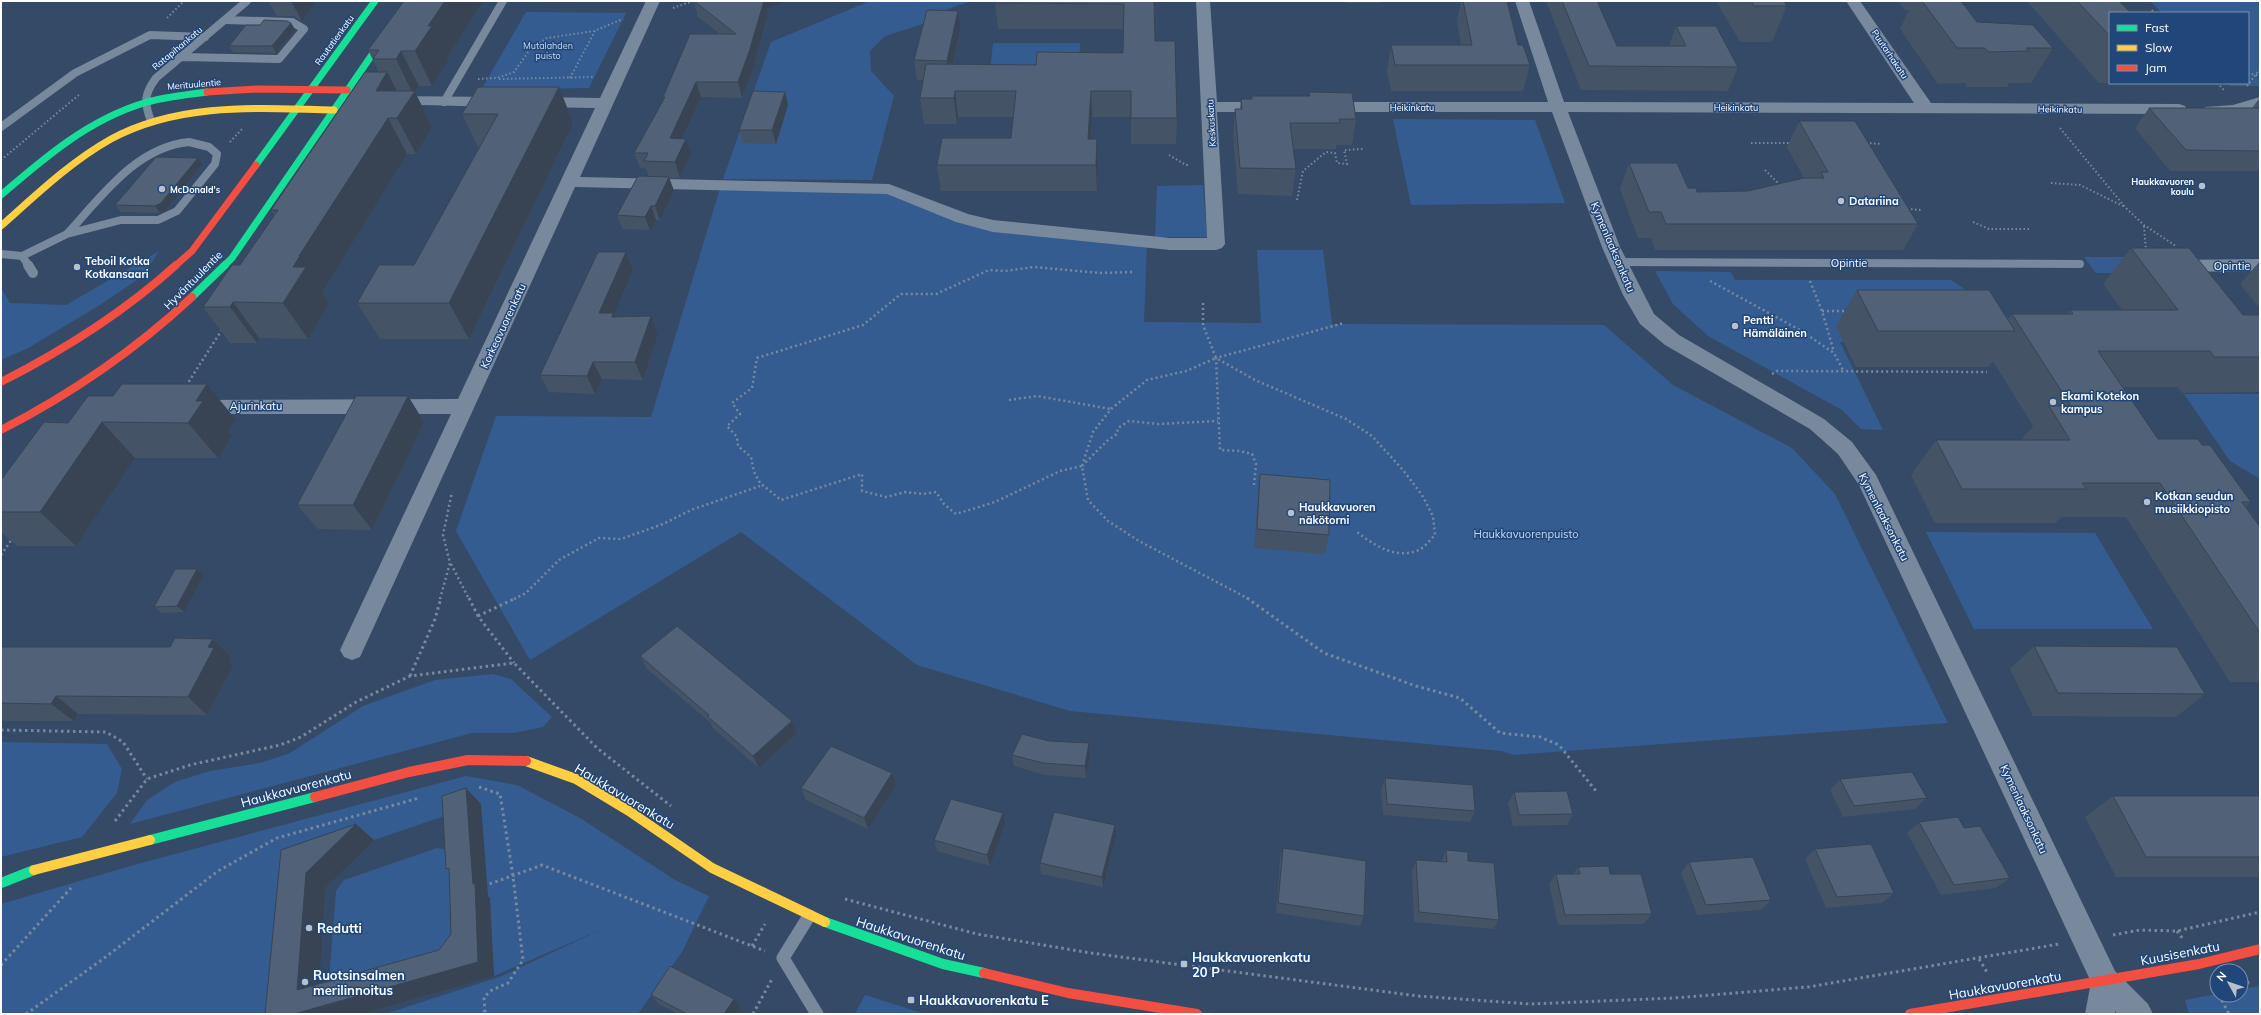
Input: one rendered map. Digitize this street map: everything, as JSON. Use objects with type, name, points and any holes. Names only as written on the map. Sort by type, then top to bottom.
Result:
[{"type":"main road","name":"Rautatienkatu","points":[[310,90],[375,1]]},
{"type":"main road","points":[[347,90],[409,1]]},
{"type":"main road","name":"Hyväntuulentie","points":[[1,382],[39,363],[93,330],[144,294],[192,251],[310,90]]},
{"type":"main road","name":"Merituulentie","points":[[1,195],[81,131],[108,115],[144,102],[170,95],[199,92],[347,90]]},
{"type":"main road","name":"Hyväntuulentie","points":[[1,430],[60,400],[95,378],[134,350],[201,292],[232,258],[347,90]]},
{"type":"main road","points":[[1,226],[97,148],[123,133],[151,121],[185,113],[212,110],[334,110]]},
{"type":"main road","name":"Haukkavuorenkatu","points":[[1,882],[34,870],[409,772],[468,760],[532,761],[576,779],[629,811],[712,868],[809,916],[860,936],[943,964],[1068,993],[1197,1014]]},
{"type":"main road","name":"Kuusisenkatu","points":[[2105,981],[2199,964],[2260,949]]},
{"type":"main road","name":"Haukkavuorenkatu","points":[[1910,1014],[1935,1012],[2105,981]]},
{"type":"street","name":"Korkeavuorenkatu","points":[[352,650],[654,1]]},
{"type":"street","name":"Keskuskatu","points":[[570,182],[889,189],[962,218],[993,226],[1170,244],[1216,244],[1210,106],[1203,1]]},
{"type":"street","name":"Kymenlaaksonkatu","points":[[1522,1],[1558,107],[1618,262],[1647,319],[1672,340],[1817,424],[1845,448],[1871,489],[2105,981]]},
{"type":"street","name":"Puutarhakatu","points":[[1853,1],[1926,108]]},
{"type":"street","points":[[376,101],[606,103]]},
{"type":"street","name":"Heikinkatu","points":[[1309,107],[2234,110],[2260,102]]},
{"type":"street","points":[[1210,106],[1286,107]]},
{"type":"street","name":"Opintie","points":[[2156,266],[2189,269],[2260,265]]},
{"type":"street","name":"Ajurinkatu","points":[[172,406],[466,406]]},
{"type":"street","points":[[2100,1014],[2105,981]]},
{"type":"street","points":[[2105,981],[2138,1014]]},
{"type":"lane","name":"Ratapihankatu","points":[[144,102],[145,92],[156,78],[227,20],[247,1]]},
{"type":"lane","points":[[444,102],[503,1]]},
{"type":"lane","points":[[180,57],[279,59],[304,29],[292,22],[227,20]]},
{"type":"lane","points":[[1,127],[75,73],[150,35],[205,37]]},
{"type":"lane","points":[[144,102],[151,121]]},
{"type":"lane","points":[[1,254],[22,256],[67,234],[121,220],[158,220],[170,216],[177,211],[215,164],[218,154],[205,144],[188,142],[172,144],[154,151],[139,160],[67,234]]},
{"type":"lane","points":[[22,256],[33,273]]},
{"type":"lane","name":"Opintie","points":[[1618,262],[2080,264]]},
{"type":"lane","points":[[809,916],[783,958],[818,1014]]},
{"type":"path","points":[[672,5],[671,9],[693,1]]},
{"type":"path","points":[[487,79],[497,78],[514,72],[525,53],[541,40],[568,32],[595,30],[624,19],[629,19]]},
{"type":"path","points":[[570,78],[595,30]]},
{"type":"path","points":[[2249,83],[2260,69]]},
{"type":"path","points":[[2249,73],[2260,76]]},
{"type":"path","points":[[457,79],[595,77]]},
{"type":"path","points":[[2059,126],[2125,207],[2144,225],[2190,254],[2189,269]]},
{"type":"path","points":[[1752,143],[1796,143]]},
{"type":"path","points":[[1860,143],[1882,144]]},
{"type":"path","points":[[1297,200],[1303,171],[1326,152],[1335,153],[1337,164],[1347,164],[1344,150],[1364,149]]},
{"type":"path","points":[[1169,155],[1186,165],[1192,166]]},
{"type":"path","points":[[1765,170],[1784,190]]},
{"type":"path","points":[[2050,183],[2080,185],[2125,207]]},
{"type":"path","points":[[1900,209],[1922,210]]},
{"type":"path","points":[[1973,222],[1990,229],[2030,229]]},
{"type":"path","points":[[2144,225],[2146,254],[2156,266]]},
{"type":"path","points":[[1681,262],[1699,275],[1800,330],[1834,353]]},
{"type":"path","points":[[1803,262],[1822,311],[1834,353],[1843,370]]},
{"type":"path","points":[[1132,272],[1100,273],[1034,267],[1005,271],[989,270],[936,294],[902,294],[863,325],[757,358],[752,388],[732,403],[740,414],[727,426],[736,437],[738,446],[751,457],[754,474],[760,486],[781,500],[862,474],[862,491],[886,497],[905,492],[923,494],[936,492],[944,504],[956,514],[995,502],[1060,471],[1082,466],[1095,455],[1106,439],[1117,434],[1118,428],[1129,421],[1158,424],[1184,424],[1192,421],[1207,420],[1218,421]]},
{"type":"path","points":[[1203,303],[1203,325],[1216,358],[1220,450],[1246,451],[1254,454],[1256,460],[1254,485]]},
{"type":"path","points":[[1822,311],[1854,312]]},
{"type":"path","points":[[172,406],[226,323]]},
{"type":"path","points":[[1344,323],[1216,358],[1186,371],[1147,380],[1111,409],[1093,432],[1082,466],[1088,500],[1108,521],[1138,541],[1242,594],[1324,653],[1416,686],[1460,698],[1500,733],[1540,737],[1559,745],[1596,791]]},
{"type":"path","points":[[1216,358],[1255,380],[1346,419],[1372,436],[1403,470],[1422,495],[1433,516],[1435,535],[1420,550],[1402,553],[1384,549],[1370,543],[1356,531]]},
{"type":"path","points":[[1770,376],[1777,371],[1843,370],[1987,372]]},
{"type":"path","points":[[1009,400],[1037,396],[1111,409]]},
{"type":"path","points":[[478,616],[526,593],[559,560],[599,538],[621,539],[663,524],[691,510],[760,486]]},
{"type":"path","points":[[453,491],[443,535],[450,563],[478,616],[514,663]]},
{"type":"path","points":[[1,555],[15,536]]},
{"type":"path","points":[[410,676],[435,619],[450,563]]},
{"type":"path","points":[[1,730],[106,732],[123,742],[147,779]]},
{"type":"path","points":[[475,786],[500,794],[513,876],[523,960],[508,983],[492,990],[484,997],[485,1014]]},
{"type":"path","points":[[26,1014],[103,959],[218,871],[277,838],[423,797]]},
{"type":"path","points":[[483,886],[542,865],[783,958],[753,1014]]},
{"type":"path","points":[[839,897],[977,934],[1091,953],[1418,996],[1530,1004],[1674,998],[1808,987],[2140,930],[2177,931],[2260,912]]},
{"type":"path","points":[[752,946],[766,922]]},
{"type":"path","points":[[2223,1003],[2229,1014]]},
{"type":"green space","points":[[870,1],[971,1],[940,12],[923,24],[885,36],[870,51],[871,71],[894,96],[872,180],[723,179],[771,42]]},
{"type":"green space","points":[[2260,1],[2260,86],[2231,86],[2229,84],[2249,84],[2249,12],[2161,12],[2151,2]]},
{"type":"green space","name":"Mutalahden puisto","points":[[526,12],[626,13],[589,88],[481,90]]},
{"type":"green space","points":[[993,43],[1080,43],[1079,72],[990,72]]},
{"type":"green space","points":[[1393,119],[1535,120],[1565,203],[1411,205]]},
{"type":"green space","name":"Haukkavuorenpuisto","points":[[721,185],[889,189],[993,226],[1147,242],[1144,322],[1261,323],[1257,250],[1323,250],[1332,324],[1604,325],[1673,385],[1792,448],[1835,494],[1948,723],[1513,755],[1502,751],[1070,711],[917,665],[741,532],[530,660],[456,531],[496,416],[651,417]]},
{"type":"green space","points":[[1203,185],[1207,237],[1155,237],[1157,186]]},
{"type":"green space","points":[[159,251],[144,275],[100,305],[28,348],[1,360],[1,288],[10,303],[66,305]]},
{"type":"green space","points":[[2084,257],[2133,257],[2146,273],[2096,273]]},
{"type":"green space","points":[[1655,271],[1731,272],[1735,280],[1951,280],[2013,321],[2021,343],[1840,342],[1883,430],[1861,429],[1842,410],[1708,336],[1673,304]]},
{"type":"green space","points":[[2184,394],[2260,394],[2260,479],[2230,461]]},
{"type":"green space","points":[[1926,532],[2095,533],[2153,629],[1974,629]]},
{"type":"green space","points":[[492,674],[511,679],[552,717],[543,727],[514,733],[472,733],[130,824],[147,800],[175,782],[210,771],[260,763],[290,753],[363,706],[435,680]]},
{"type":"green space","points":[[1,742],[107,744],[122,769],[117,793],[82,837],[1,857]]},
{"type":"green space","points":[[466,776],[517,785],[580,818],[675,880],[709,896],[682,952],[638,1014],[385,1014],[502,976],[602,929],[494,976],[480,804],[300,865],[289,1014],[1,1014],[1,904],[134,865]]},
{"type":"green space","points":[[437,848],[450,850],[456,946],[341,987],[329,981],[336,891],[344,880]]},
{"type":"green space","points":[[2260,986],[2260,1014],[2189,1014],[2185,1000],[2209,996],[2209,1003],[2249,1003],[2249,988]]},
{"type":"green space","points":[[865,995],[925,1014],[855,1014]]},
{"type":"building","points":[[404,1],[445,1],[428,26],[432,26],[415,51],[401,51],[396,59],[373,59],[379,50],[368,50]]},
{"type":"building","points":[[694,1],[764,1],[749,52],[738,82],[696,82],[670,138],[686,139],[675,162],[644,161],[648,153],[634,153],[665,97],[663,97],[690,34],[736,34]]},
{"type":"building","points":[[996,1],[1154,1],[1155,41],[1175,41],[1177,118],[1131,118],[1131,91],[1091,91],[1088,139],[1097,139],[1096,165],[937,165],[942,138],[1011,138],[1016,91],[955,91],[954,98],[920,98],[926,64],[1036,65],[1037,52],[1123,53],[1124,4],[995,3]]},
{"type":"building","points":[[1463,1],[1507,1],[1518,45],[1523,45],[1530,65],[1395,65],[1391,45],[1472,45]]},
{"type":"building","points":[[1562,1],[1597,1],[1617,46],[1686,46],[1676,26],[1716,26],[1738,67],[1589,66]]},
{"type":"building","points":[[1751,1],[1784,1],[1787,6],[1754,6]]},
{"type":"building","points":[[1922,1],[1961,1],[1977,22],[2033,25],[2053,48],[2026,48],[2029,51],[1988,52],[1985,48],[1957,48]]},
{"type":"building","points":[[2077,1],[2119,1],[2130,12],[2109,12],[2109,35]]},
{"type":"building","points":[[927,10],[958,11],[947,61],[914,60]]},
{"type":"building","points":[[264,20],[287,21],[291,23],[272,46],[229,46],[246,25],[260,25]]},
{"type":"building","points":[[365,72],[387,72],[376,91],[415,91],[397,118],[388,118],[299,256],[293,267],[306,267],[283,303],[233,302],[230,307],[203,307],[232,265],[240,265],[278,210],[271,210]]},
{"type":"building","points":[[478,87],[559,87],[449,303],[357,303],[379,265],[414,265],[498,114],[462,114]]},
{"type":"building","points":[[753,91],[785,92],[772,130],[739,130]]},
{"type":"building","points":[[1309,92],[1352,93],[1356,119],[1339,119],[1340,123],[1290,123],[1296,169],[1240,168],[1235,109],[1242,109],[1241,99],[1252,99],[1252,96],[1310,96]]},
{"type":"building","points":[[2149,108],[2260,108],[2260,151],[2186,150]]},
{"type":"building","points":[[1799,121],[1855,121],[1918,224],[1666,224],[1661,212],[1649,212],[1629,163],[1677,163],[1688,188],[1696,188],[1697,192],[1748,191],[1804,178],[1824,178],[1821,172],[1828,172]]},
{"type":"building","points":[[156,157],[198,158],[161,203],[155,206],[115,205]]},
{"type":"building","points":[[638,176],[669,177],[655,206],[651,206],[645,217],[617,215]]},
{"type":"building","points":[[2131,248],[2189,248],[2243,315],[2260,315],[2260,357],[2214,357],[2210,351],[2098,351],[2158,439],[2198,439],[2202,445],[2210,445],[2251,502],[2242,502],[2260,527],[2260,633],[2160,483],[2082,483],[2087,489],[1962,489],[1936,440],[2070,440],[2049,406],[2071,406],[2012,314],[2073,314],[2070,310],[2178,310]]},
{"type":"building","points":[[598,252],[626,252],[599,313],[613,313],[612,317],[651,316],[635,362],[593,362],[587,376],[540,375]]},
{"type":"building","points":[[1857,290],[1989,290],[2015,331],[1878,331]]},
{"type":"building","points":[[122,384],[207,384],[196,401],[203,401],[188,423],[102,422],[40,512],[1,512],[1,480],[44,422],[68,423],[88,396],[113,396]]},
{"type":"building","points":[[356,396],[408,396],[353,505],[297,505]]},
{"type":"building","name":"Haukkavuoren näkötorni","points":[[1260,474],[1330,480],[1329,535],[1257,529]]},
{"type":"building","points":[[175,569],[197,569],[177,606],[154,607]]},
{"type":"building","points":[[677,626],[792,721],[753,756],[707,716],[709,715],[640,656]]},
{"type":"building","points":[[175,638],[213,639],[208,647],[214,648],[188,697],[56,696],[51,704],[1,703],[1,647],[170,647]]},
{"type":"building","points":[[2034,646],[2177,647],[2205,694],[2058,693]]},
{"type":"building","points":[[1022,734],[1049,741],[1089,743],[1085,766],[1043,763],[1012,755]]},
{"type":"building","points":[[831,746],[892,773],[864,818],[801,788]]},
{"type":"building","points":[[1912,772],[1927,798],[1854,806],[1840,779]]},
{"type":"building","points":[[1385,778],[1473,785],[1475,811],[1387,804]]},
{"type":"building","points":[[466,788],[473,884],[475,883],[478,962],[294,1014],[265,1014],[281,850],[356,824],[306,873],[297,990],[439,950],[451,934],[449,868],[446,869],[442,796]]},
{"type":"building","points":[[1567,791],[1573,814],[1519,815],[1514,792]]},
{"type":"building","points":[[2113,796],[2260,796],[2260,857],[2146,857]]},
{"type":"building","points":[[951,799],[1003,813],[987,855],[934,840]]},
{"type":"building","points":[[1054,812],[1115,825],[1102,877],[1040,863]]},
{"type":"building","points":[[1958,817],[1964,828],[1980,826],[2010,878],[1954,885],[1919,822]]},
{"type":"building","points":[[1871,844],[1894,893],[1837,897],[1815,849]]},
{"type":"building","points":[[1283,848],[1366,861],[1364,916],[1278,903]]},
{"type":"building","points":[[1446,850],[1468,852],[1468,861],[1494,863],[1499,920],[1419,912],[1416,860],[1447,862]]},
{"type":"building","points":[[1753,857],[1771,900],[1706,905],[1689,862]]},
{"type":"building","points":[[1609,866],[1610,874],[1641,874],[1652,914],[1565,915],[1556,874],[1580,874],[1578,867]]},
{"type":"building","points":[[670,966],[734,999],[724,1014],[687,1014],[651,995]]},
{"type":"traffic: fast","points":[[256,165],[375,1]]},
{"type":"traffic: fast","points":[[192,297],[232,258],[409,1]]},
{"type":"traffic: fast","points":[[1,195],[71,138],[94,124],[118,112],[144,103],[174,96],[207,92]]},
{"type":"traffic: fast","points":[[150,840],[315,797]]},
{"type":"traffic: fast","points":[[1,883],[34,870]]},
{"type":"traffic: fast","points":[[825,922],[943,964],[984,973]]},
{"type":"traffic: slow","points":[[1,226],[67,168],[111,139],[137,127],[164,118],[220,110],[248,108],[334,110]]},
{"type":"traffic: slow","points":[[526,761],[576,779],[629,811],[712,868],[825,922]]},
{"type":"traffic: slow","points":[[34,870],[150,840]]},
{"type":"traffic: jam","points":[[207,92],[257,89],[347,90]]},
{"type":"traffic: jam","points":[[1,382],[39,363],[93,330],[144,294],[192,251],[256,165]]},
{"type":"traffic: jam","points":[[1,430],[53,402],[102,371],[148,336],[192,297]]},
{"type":"traffic: jam","points":[[315,797],[409,772],[468,760],[526,761]]},
{"type":"traffic: jam","points":[[1910,1014],[2199,964],[2260,949]]},
{"type":"traffic: jam","points":[[984,973],[1068,993],[1197,1014]]},
{"type":"place","name":"Haukkavuoren koulu","points":[[2202,186]]},
{"type":"place","name":"McDonald's","points":[[162,189]]},
{"type":"place","name":"Datariina","points":[[1841,201]]},
{"type":"place","name":"Teboil Kotka Kotkansaari","points":[[77,267]]},
{"type":"place","name":"Pentti Hämäläinen","points":[[1735,326]]},
{"type":"place","name":"Ekami Kotekon kampus","points":[[2053,402]]},
{"type":"place","name":"Kotkan seudun musiikkiopisto","points":[[2147,502]]},
{"type":"place","name":"Haukkavuoren näkötorni","points":[[1291,513]]},
{"type":"place","name":"Redutti","points":[[309,928]]},
{"type":"place","name":"Haukkavuorenkatu 20 P","points":[[1184,964]]},
{"type":"place","name":"Ruotsinsalmen merilinnoitus","points":[[305,982]]},
{"type":"place","name":"Haukkavuorenkatu E","points":[[911,1000]]}]
